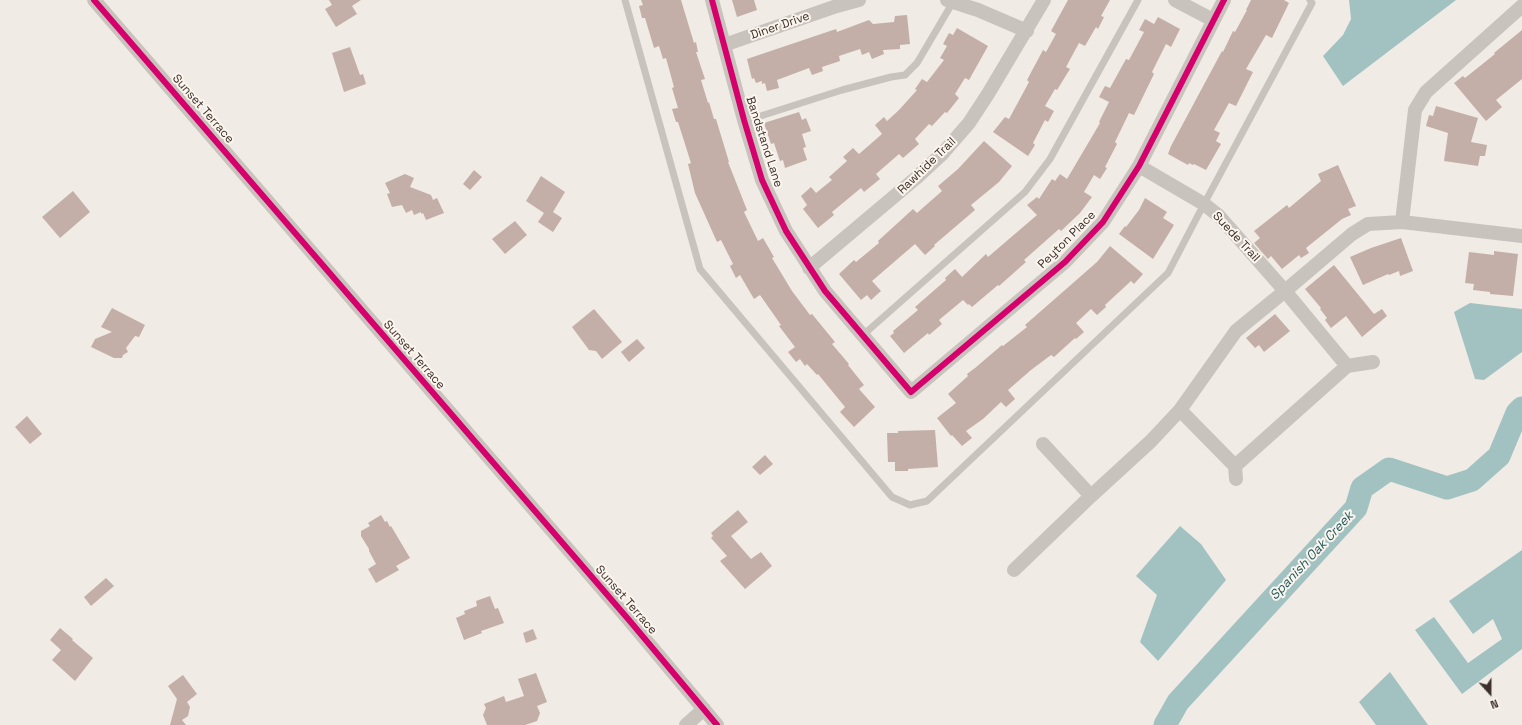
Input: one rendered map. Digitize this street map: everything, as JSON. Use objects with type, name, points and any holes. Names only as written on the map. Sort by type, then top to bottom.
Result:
[{"type":"street","name":"Sunset Terrace","points":[[94,0],[717,725]]},
{"type":"street","name":"Bandstand Lane","points":[[712,0],[762,180],[786,231],[825,291],[910,392]]},
{"type":"street","name":"Diner Drive","points":[[724,45],[837,6],[859,0]]},
{"type":"street","name":"Rawhide Trail","points":[[809,268],[916,178],[943,153],[973,117],[1027,31],[1044,0]]},
{"type":"street","points":[[1175,0],[1213,20]]},
{"type":"street","name":"Peyton Place","points":[[910,392],[1065,262],[1103,222],[1139,166],[1224,0]]},
{"type":"street","points":[[950,1],[978,10],[1027,31]]},
{"type":"street","points":[[1402,222],[1414,110],[1426,92],[1522,6]]},
{"type":"street","name":"Suede Trail","points":[[1139,166],[1204,204],[1219,216],[1285,291],[1347,366]]},
{"type":"street","points":[[1014,570],[1090,496],[1150,441],[1180,410],[1236,331],[1352,234],[1368,224],[1402,222],[1522,236]]},
{"type":"street","points":[[1180,410],[1235,472],[1347,366],[1373,362]]},
{"type":"street","points":[[1043,444],[1090,496]]},
{"type":"street","points":[[686,725],[704,709]]},
{"type":"lane","points":[[624,0],[700,269],[892,498],[910,505],[927,501],[1168,273],[1312,3],[1310,0]]},
{"type":"lane","points":[[863,335],[1025,192],[1050,159],[1138,0]]},
{"type":"lane","points":[[745,121],[842,90],[891,77],[905,75],[916,63],[950,1]]},
{"type":"water","points":[[1349,0],[1456,0],[1343,86],[1323,56],[1343,35],[1351,19]]},
{"type":"water","points":[[1470,303],[1522,309],[1522,352],[1484,380],[1475,379],[1454,312]]},
{"type":"water","points":[[1180,526],[1201,544],[1226,580],[1158,661],[1140,642],[1157,595],[1136,576]]},
{"type":"water","points":[[1522,550],[1522,649],[1462,694],[1415,630],[1434,617],[1468,663],[1502,639],[1493,619],[1473,634],[1449,601]]},
{"type":"water","points":[[1390,672],[1428,725],[1376,725],[1359,702]]},
{"type":"building","points":[[329,0],[361,0],[352,6],[357,14],[336,27],[325,9],[332,5]]},
{"type":"building","points":[[641,0],[681,0],[694,43],[696,42],[698,52],[696,52],[705,79],[701,80],[714,119],[716,119],[728,162],[747,210],[744,212],[758,241],[763,238],[774,257],[772,258],[792,291],[810,315],[812,314],[835,342],[832,344],[864,385],[859,389],[875,407],[854,427],[840,412],[845,407],[818,374],[817,375],[807,364],[805,366],[800,359],[796,362],[788,352],[795,347],[779,326],[781,325],[760,295],[754,299],[740,275],[736,278],[730,266],[733,264],[721,240],[717,242],[695,193],[688,164],[691,163],[678,122],[676,122],[672,109],[678,108],[666,58],[663,59],[659,46],[654,48],[645,18],[642,18],[639,6],[643,5]]},
{"type":"building","points":[[732,0],[754,0],[757,10],[737,17]]},
{"type":"building","points":[[1068,0],[1110,0],[1101,16],[1104,17],[1098,29],[1096,27],[1085,46],[1079,43],[1066,67],[1070,69],[1057,90],[1055,89],[1045,106],[1054,111],[1048,122],[1045,120],[1033,143],[1035,145],[1028,156],[993,132],[1005,117],[1009,119],[1029,82],[1027,80],[1043,50],[1046,52],[1056,34],[1051,31]]},
{"type":"building","points":[[1251,0],[1284,0],[1289,3],[1272,38],[1266,35],[1246,69],[1253,72],[1236,106],[1229,103],[1214,130],[1220,133],[1216,141],[1221,144],[1206,170],[1194,164],[1189,163],[1188,165],[1168,154],[1171,146],[1233,31],[1235,32]]},
{"type":"building","points":[[907,15],[910,44],[900,45],[900,49],[883,50],[884,54],[872,59],[869,52],[862,55],[860,49],[839,56],[840,61],[822,67],[823,71],[812,75],[809,68],[777,80],[779,88],[767,91],[765,83],[762,84],[762,81],[756,83],[754,78],[752,79],[747,59],[836,29],[837,32],[869,20],[873,24],[894,22],[895,16]]},
{"type":"building","points":[[1158,17],[1180,29],[1171,47],[1166,44],[1152,72],[1154,74],[1134,115],[1129,113],[1115,142],[1117,144],[1105,167],[1107,168],[1100,179],[1094,175],[1084,192],[1092,197],[1080,213],[1061,231],[1059,229],[1024,260],[1026,262],[999,286],[998,285],[972,307],[963,300],[939,320],[942,324],[929,335],[928,333],[904,353],[890,336],[894,333],[893,331],[918,310],[915,307],[946,280],[945,278],[955,269],[962,277],[986,254],[988,257],[1037,215],[1027,205],[1037,197],[1039,199],[1052,179],[1055,181],[1060,174],[1067,179],[1100,123],[1099,122],[1109,102],[1099,97],[1105,86],[1110,88],[1126,59],[1129,60],[1144,32],[1139,30],[1145,19],[1154,24]]},
{"type":"building","points":[[957,28],[988,46],[969,80],[965,78],[955,94],[959,98],[947,113],[945,112],[932,126],[929,124],[915,139],[919,144],[903,158],[899,154],[876,174],[880,179],[864,192],[861,188],[832,212],[834,215],[818,228],[803,209],[807,205],[801,196],[811,187],[816,193],[832,180],[829,177],[847,161],[843,157],[853,148],[859,154],[882,134],[875,125],[884,117],[887,121],[899,110],[917,90],[915,89],[922,79],[927,82],[944,60],[940,58],[947,46],[943,44],[949,33],[953,35]]},
{"type":"building","points":[[1522,30],[1522,79],[1496,100],[1502,107],[1486,121],[1454,83],[1463,76],[1465,78]]},
{"type":"building","points":[[350,47],[360,75],[363,74],[366,84],[344,92],[332,53]]},
{"type":"building","points":[[1436,106],[1478,118],[1471,142],[1487,145],[1485,156],[1480,156],[1478,166],[1444,161],[1448,133],[1426,126],[1429,115],[1433,116]]},
{"type":"building","points":[[799,112],[802,120],[806,118],[811,131],[802,134],[806,147],[803,148],[807,160],[785,168],[783,160],[780,161],[774,143],[771,144],[764,123]]},
{"type":"building","points":[[984,141],[1012,166],[999,182],[971,205],[975,210],[934,245],[935,246],[925,255],[915,244],[872,281],[881,291],[871,300],[867,295],[861,300],[839,274],[854,260],[856,262],[879,243],[878,241],[913,209],[917,213],[942,191],[938,186],[958,169]]},
{"type":"building","points":[[1338,165],[1356,206],[1348,209],[1351,215],[1342,219],[1306,248],[1309,253],[1301,258],[1299,255],[1282,269],[1271,256],[1268,259],[1254,243],[1260,238],[1254,231],[1287,205],[1289,208],[1321,181],[1318,174]]},
{"type":"building","points":[[474,170],[482,177],[470,190],[463,184]]},
{"type":"building","points":[[405,174],[414,178],[410,187],[431,195],[433,200],[437,198],[444,213],[426,220],[421,212],[414,215],[412,210],[406,213],[402,205],[392,207],[387,194],[390,193],[385,183]]},
{"type":"building","points":[[541,176],[565,192],[553,212],[562,218],[553,232],[538,222],[544,213],[526,201]]},
{"type":"building","points":[[73,191],[90,212],[60,238],[42,217]]},
{"type":"building","points":[[1145,198],[1167,212],[1163,218],[1174,225],[1153,259],[1119,234],[1139,210]]},
{"type":"building","points":[[515,221],[527,235],[505,254],[492,239]]},
{"type":"building","points":[[1401,238],[1413,271],[1400,276],[1399,271],[1389,275],[1388,274],[1363,285],[1350,257]]},
{"type":"building","points":[[1110,246],[1143,274],[1134,284],[1131,281],[1105,305],[1106,307],[1097,315],[1091,309],[1076,323],[1084,332],[1054,357],[1051,355],[1031,370],[1008,390],[1015,399],[1006,407],[1001,402],[983,419],[966,431],[972,438],[962,446],[952,435],[951,436],[937,418],[956,403],[948,394],[968,376],[967,374],[1002,345],[1003,346],[1027,327],[1025,325],[1097,262]]},
{"type":"building","points":[[1494,251],[1518,254],[1513,296],[1490,294],[1490,292],[1473,290],[1474,284],[1465,283],[1469,252],[1494,255]]},
{"type":"building","points":[[1334,265],[1374,314],[1382,309],[1387,316],[1362,337],[1346,316],[1331,328],[1325,320],[1327,318],[1320,309],[1321,308],[1305,289]]},
{"type":"building","points":[[112,308],[145,325],[139,337],[135,336],[126,348],[128,352],[123,355],[122,358],[114,358],[91,347],[95,339],[112,332],[101,327]]},
{"type":"building","points":[[594,309],[622,342],[602,359],[596,351],[589,350],[572,327]]},
{"type":"building","points":[[1275,314],[1290,331],[1264,352],[1259,345],[1255,348],[1246,338]]},
{"type":"building","points":[[637,339],[645,348],[629,362],[621,352]]},
{"type":"building","points":[[27,416],[42,434],[30,444],[15,427]]},
{"type":"building","points":[[935,430],[938,467],[908,469],[908,471],[895,471],[895,462],[888,462],[887,433],[898,433],[898,431]]},
{"type":"building","points":[[765,455],[773,464],[760,475],[752,467]]},
{"type":"building","points":[[738,510],[748,522],[731,536],[751,559],[761,552],[772,566],[745,589],[720,561],[727,556],[711,538],[713,536],[711,533]]},
{"type":"building","points":[[381,515],[385,522],[387,521],[390,527],[391,526],[410,558],[396,566],[399,570],[376,583],[368,569],[376,564],[361,536],[361,531],[370,526],[368,523]]},
{"type":"building","points":[[106,578],[114,586],[91,606],[84,597]]},
{"type":"building","points":[[490,596],[495,609],[498,608],[504,623],[481,631],[482,633],[464,640],[456,618],[465,614],[464,611],[477,606],[476,601]]},
{"type":"building","points":[[60,628],[93,658],[75,681],[52,660],[61,650],[50,640]]},
{"type":"building","points":[[533,629],[537,639],[526,643],[523,633]]},
{"type":"building","points":[[536,673],[547,702],[537,706],[540,713],[537,721],[525,725],[487,725],[483,715],[486,708],[484,704],[504,696],[506,702],[524,696],[518,679]]},
{"type":"building","points":[[183,675],[197,694],[187,702],[190,707],[188,716],[182,720],[186,725],[170,725],[177,699],[168,686]]},
{"type":"waterway","name":"Spanish Oak Creek","points":[[1165,725],[1178,702],[1356,508],[1362,488],[1389,469],[1447,488],[1472,480],[1499,456],[1517,413],[1522,408]]},
{"type":"cycle path","points":[[94,0],[629,620],[717,725]]},
{"type":"cycle path","points":[[712,0],[744,120],[762,180],[786,231],[825,291],[911,392],[1065,262],[1103,222],[1139,166],[1224,0]]}]
